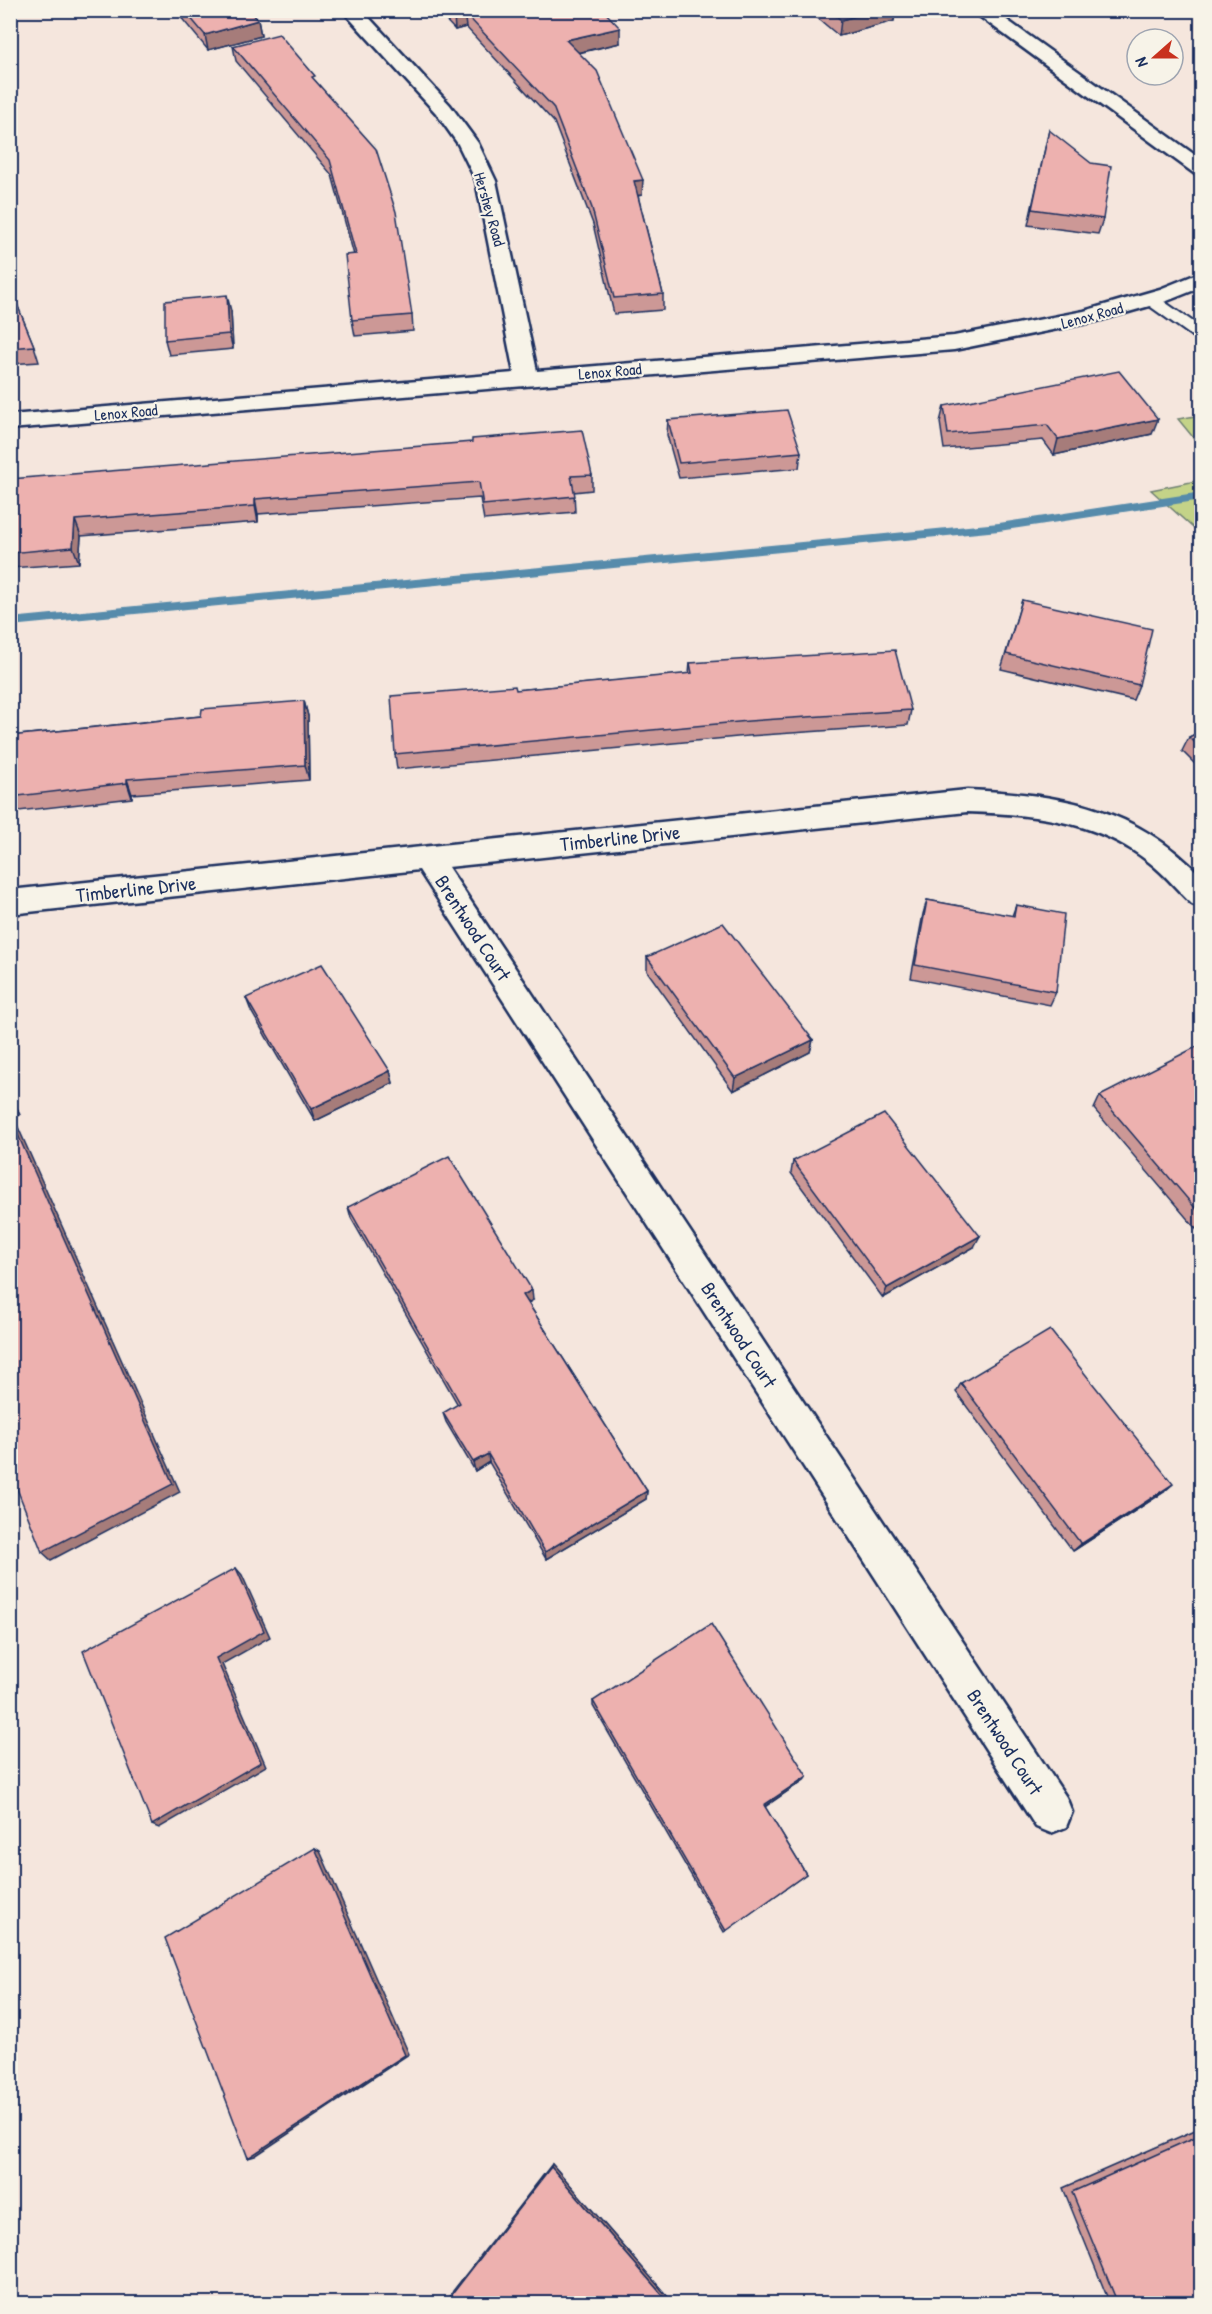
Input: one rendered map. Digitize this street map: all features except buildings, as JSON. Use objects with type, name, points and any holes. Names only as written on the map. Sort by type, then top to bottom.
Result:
[{"type":"street","name":"Hershey Road","points":[[351,10],[443,109],[468,144],[486,181],[527,379]]},
{"type":"street","points":[[980,10],[1202,170]]},
{"type":"street","name":"Lenox Road","points":[[10,422],[954,343],[1090,317],[1150,299],[1202,278]]},
{"type":"street","name":"Timberline Drive","points":[[10,902],[967,801],[1020,803],[1070,812],[1116,828],[1156,850],[1202,896]]},
{"type":"street","name":"Brentwood Court","points":[[427,858],[1051,1812]]},
{"type":"lane","points":[[1150,299],[1202,336]]},
{"type":"green space","points":[[1202,415],[1201,447],[1178,419]]},
{"type":"green space","points":[[1202,480],[1201,535],[1151,490]]},
{"type":"waterway","points":[[10,622],[999,527],[1202,496]]}]
